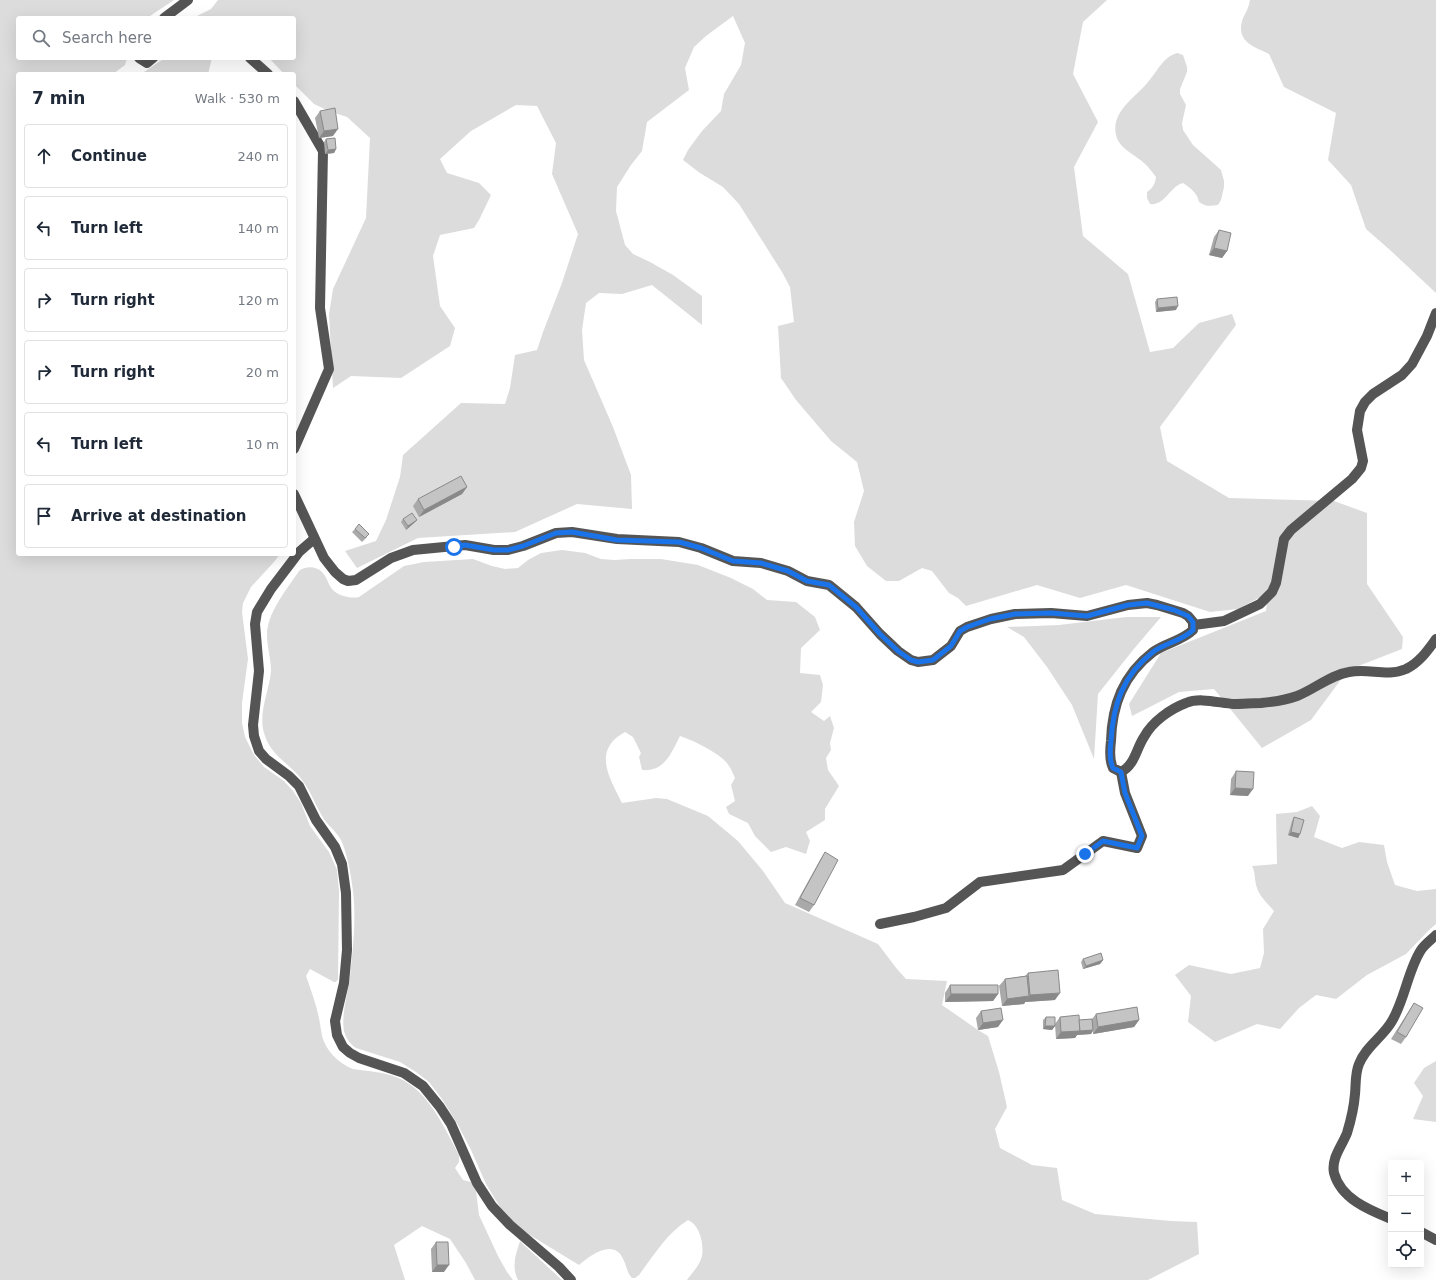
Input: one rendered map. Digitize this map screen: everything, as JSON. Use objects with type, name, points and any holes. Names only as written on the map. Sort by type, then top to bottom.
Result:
[{"type":"street","points":[[167,16],[188,0]]},
{"type":"street","points":[[142,60],[147,63],[151,60]]},
{"type":"street","points":[[252,60],[266,72]]},
{"type":"street","points":[[296,104],[323,151],[320,308],[329,369],[296,444]]},
{"type":"street","points":[[1194,625],[1224,621],[1260,604],[1272,592],[1276,583],[1284,539],[1291,530],[1352,479],[1361,468],[1363,461],[1357,430],[1360,411],[1365,402],[1373,394],[1402,375],[1412,364],[1427,336],[1436,314]]},
{"type":"street","points":[[296,498],[324,558],[335,572],[343,579],[352,581],[391,558],[413,550],[465,545],[494,550],[508,550],[523,546],[547,536],[564,532],[586,533],[617,540],[679,542],[701,548],[733,561],[761,563],[788,571],[807,581],[829,585],[856,607],[880,634],[898,651],[911,660],[918,662],[933,660],[951,646],[960,631],[990,619],[1015,614],[1051,613],[1087,616],[1128,605],[1147,603],[1157,604],[1183,613],[1190,618],[1194,625],[1193,630],[1189,634],[1160,648],[1148,657],[1132,674],[1120,692],[1113,714],[1110,748],[1112,766],[1121,772]]},
{"type":"street","points":[[314,539],[299,552],[271,589],[257,612],[255,624],[259,671],[253,725],[255,741],[259,751],[266,759],[289,776],[299,786],[316,820],[335,847],[342,864],[346,893],[347,950],[344,983],[335,1021],[337,1035],[343,1047],[350,1053],[359,1058],[404,1073],[423,1086],[440,1107],[451,1124],[477,1183],[492,1206],[510,1225],[559,1267],[571,1280]]},
{"type":"street","points":[[1121,772],[1131,763],[1143,738],[1152,726],[1167,713],[1185,703],[1200,701],[1236,704],[1278,701],[1298,695],[1329,679],[1348,672],[1358,670],[1384,673],[1401,671],[1423,657],[1436,639]]},
{"type":"street","points":[[880,924],[914,917],[946,908],[980,882],[1063,870],[1103,841],[1137,848],[1142,836],[1125,793],[1121,772]]},
{"type":"street","points":[[1388,1218],[1366,1209],[1348,1194],[1337,1180],[1334,1172],[1335,1157],[1343,1142],[1349,1123],[1354,1101],[1357,1073],[1361,1059],[1370,1047],[1386,1031],[1404,996],[1417,958],[1425,946],[1436,935]]},
{"type":"street","points":[[1424,1234],[1436,1240]]},
{"type":"shaded area","points":[[0,0],[174,0],[150,16],[16,16],[16,60],[126,60],[125,65],[116,72],[16,72],[16,556],[278,556],[251,587],[243,603],[242,612],[248,659],[242,703],[242,723],[245,737],[254,755],[264,767],[284,781],[293,791],[301,803],[310,826],[329,852],[337,870],[339,891],[338,979],[334,982],[310,969],[306,976],[319,1018],[322,1036],[330,1052],[343,1064],[353,1069],[396,1077],[417,1090],[434,1110],[459,1155],[459,1162],[455,1168],[463,1180],[471,1182],[476,1191],[479,1215],[498,1256],[513,1280],[475,1280],[450,1239],[422,1226],[394,1245],[405,1280],[0,1280]]},
{"type":"shaded area","points":[[218,0],[1107,0],[1083,22],[1073,74],[1098,122],[1074,167],[1083,236],[1128,274],[1150,352],[1173,348],[1199,323],[1232,314],[1236,325],[1160,427],[1167,461],[1229,498],[1334,501],[1367,513],[1367,584],[1403,637],[1402,649],[1348,670],[1311,720],[1262,748],[1214,689],[1179,692],[1132,716],[1129,704],[1161,653],[1266,611],[1268,593],[1238,609],[1210,612],[1126,585],[1080,598],[1037,585],[966,606],[958,598],[949,593],[932,571],[922,568],[899,581],[886,581],[867,566],[855,546],[854,522],[864,491],[857,462],[831,441],[796,400],[781,378],[778,326],[794,322],[790,287],[739,204],[723,187],[700,173],[683,160],[688,150],[702,131],[721,111],[724,94],[741,65],[745,43],[733,16],[694,47],[685,68],[689,90],[647,122],[642,151],[617,187],[616,211],[625,245],[633,254],[673,275],[702,296],[702,325],[652,285],[622,294],[599,293],[586,303],[582,330],[584,360],[613,427],[631,475],[632,509],[577,504],[515,532],[418,538],[357,568],[345,551],[376,541],[386,520],[400,477],[403,455],[461,403],[505,404],[510,388],[515,355],[537,350],[562,283],[578,234],[552,174],[556,143],[537,106],[516,105],[471,131],[440,159],[447,173],[479,183],[491,195],[474,228],[440,235],[433,256],[440,306],[455,328],[450,346],[401,378],[351,376],[333,388],[329,314],[333,289],[366,218],[370,138],[347,117],[314,104],[296,86],[296,72],[282,72],[271,60],[296,60],[296,16],[197,16],[211,9]]},
{"type":"shaded area","points":[[1250,0],[1436,0],[1436,293],[1366,229],[1351,185],[1328,160],[1336,113],[1284,87],[1269,54],[1251,45],[1243,37],[1241,26]]},
{"type":"shaded area","points":[[1177,53],[1183,55],[1187,67],[1187,72],[1180,89],[1180,94],[1186,105],[1182,123],[1183,130],[1193,145],[1221,170],[1224,187],[1221,200],[1218,205],[1208,206],[1201,204],[1193,191],[1183,183],[1174,188],[1160,202],[1150,204],[1147,198],[1147,192],[1153,186],[1156,177],[1141,160],[1124,148],[1116,135],[1115,126],[1120,112],[1148,82],[1164,61]]},
{"type":"shaded area","points":[[162,60],[212,60],[208,72],[144,72]]},
{"type":"shaded area","points":[[562,550],[585,553],[601,559],[661,559],[698,565],[731,578],[753,589],[767,600],[796,602],[815,617],[820,630],[801,648],[800,673],[820,675],[823,685],[821,702],[811,712],[824,721],[830,716],[834,728],[830,743],[831,750],[826,758],[828,770],[839,786],[825,809],[825,820],[806,832],[810,841],[806,854],[786,847],[771,852],[755,836],[748,823],[729,814],[726,807],[735,801],[731,785],[735,778],[729,765],[713,752],[680,736],[670,755],[662,765],[650,770],[642,770],[639,757],[641,753],[633,737],[625,732],[615,739],[609,747],[606,756],[606,764],[612,783],[622,803],[656,798],[667,799],[708,816],[738,841],[763,871],[785,903],[878,944],[906,979],[947,981],[942,1005],[988,1036],[999,1072],[1007,1107],[995,1129],[1000,1148],[1032,1165],[1057,1168],[1062,1200],[1095,1214],[1197,1222],[1199,1254],[1148,1280],[687,1280],[700,1263],[702,1256],[702,1241],[700,1235],[696,1226],[688,1220],[680,1225],[667,1238],[639,1275],[635,1278],[630,1276],[620,1254],[615,1250],[603,1250],[579,1265],[520,1229],[500,1207],[486,1184],[458,1125],[442,1099],[429,1082],[400,1062],[356,1048],[350,1043],[345,1034],[343,1025],[350,977],[354,931],[354,907],[349,867],[341,840],[324,819],[302,780],[275,753],[265,736],[262,720],[271,671],[267,635],[270,618],[284,593],[299,571],[304,568],[310,567],[320,570],[335,591],[345,596],[356,598],[404,566],[424,562],[473,559],[505,569],[518,568],[528,560],[541,553]]},
{"type":"shaded area","points":[[1126,617],[1161,617],[1098,694],[1094,759],[1072,705],[1047,667],[1024,637],[1007,627],[1059,625]]},
{"type":"shaded area","points":[[1312,806],[1320,816],[1314,837],[1342,848],[1359,842],[1384,845],[1387,862],[1395,885],[1417,891],[1436,889],[1436,924],[1406,954],[1367,975],[1336,999],[1316,995],[1299,1008],[1280,1029],[1257,1024],[1215,1042],[1188,1022],[1191,996],[1175,975],[1189,965],[1231,974],[1260,968],[1264,953],[1263,929],[1274,911],[1258,891],[1252,866],[1277,864],[1276,814],[1297,812]]},
{"type":"shaded area","points":[[1436,1061],[1436,1122],[1413,1119],[1423,1096],[1414,1083],[1424,1068]]},
{"type":"shaded area","points":[[520,1241],[562,1280],[518,1280],[515,1265]]},
{"type":"building","points":[[335,108],[338,129],[324,131],[320,111]]},
{"type":"building","points":[[335,138],[336,149],[328,150],[326,139]]},
{"type":"building","points":[[1219,230],[1231,233],[1227,251],[1214,248]]},
{"type":"building","points":[[1177,297],[1178,306],[1158,308],[1157,299]]},
{"type":"building","points":[[461,476],[467,487],[424,510],[418,499]]},
{"type":"building","points":[[412,513],[417,520],[408,526],[403,519]]},
{"type":"building","points":[[359,524],[369,534],[365,538],[355,529]]},
{"type":"building","points":[[1236,771],[1254,772],[1253,789],[1235,788]]},
{"type":"building","points":[[1294,817],[1304,820],[1300,834],[1291,832]]},
{"type":"building","points":[[825,852],[838,860],[814,905],[800,898]]},
{"type":"building","points":[[1101,953],[1103,960],[1086,966],[1083,959]]},
{"type":"building","points":[[1058,970],[1060,993],[1030,995],[1028,973]]},
{"type":"building","points":[[1027,976],[1029,996],[1007,999],[1005,979]]},
{"type":"building","points":[[950,985],[998,985],[998,994],[951,994]]},
{"type":"building","points":[[1414,1003],[1423,1008],[1406,1037],[1397,1032]]},
{"type":"building","points":[[1137,1007],[1139,1020],[1098,1027],[1096,1014]]},
{"type":"building","points":[[1001,1008],[1003,1020],[983,1023],[981,1011]]},
{"type":"building","points":[[1079,1015],[1080,1031],[1061,1032],[1060,1017]]},
{"type":"building","points":[[1046,1017],[1055,1017],[1055,1026],[1045,1026]]},
{"type":"building","points":[[1092,1019],[1093,1030],[1080,1031],[1079,1020]]},
{"type":"building","points":[[436,1242],[448,1242],[449,1265],[437,1265]]},
{"type":"route","points":[[454,547],[465,545],[494,550],[508,550],[523,546],[556,533],[564,532],[586,533],[617,540],[679,542],[701,548],[733,561],[761,563],[788,571],[807,581],[829,585],[856,607],[871,622],[880,634],[898,651],[911,660],[918,662],[933,660],[951,646],[960,631],[967,627],[990,619],[1015,614],[1051,613],[1087,616],[1140,603],[1157,604],[1183,613],[1193,622],[1193,630],[1182,638],[1160,648],[1139,666],[1120,692],[1113,714],[1110,748],[1112,766],[1121,772],[1125,793],[1142,836],[1137,848],[1116,845],[1103,841],[1085,854]]}]
